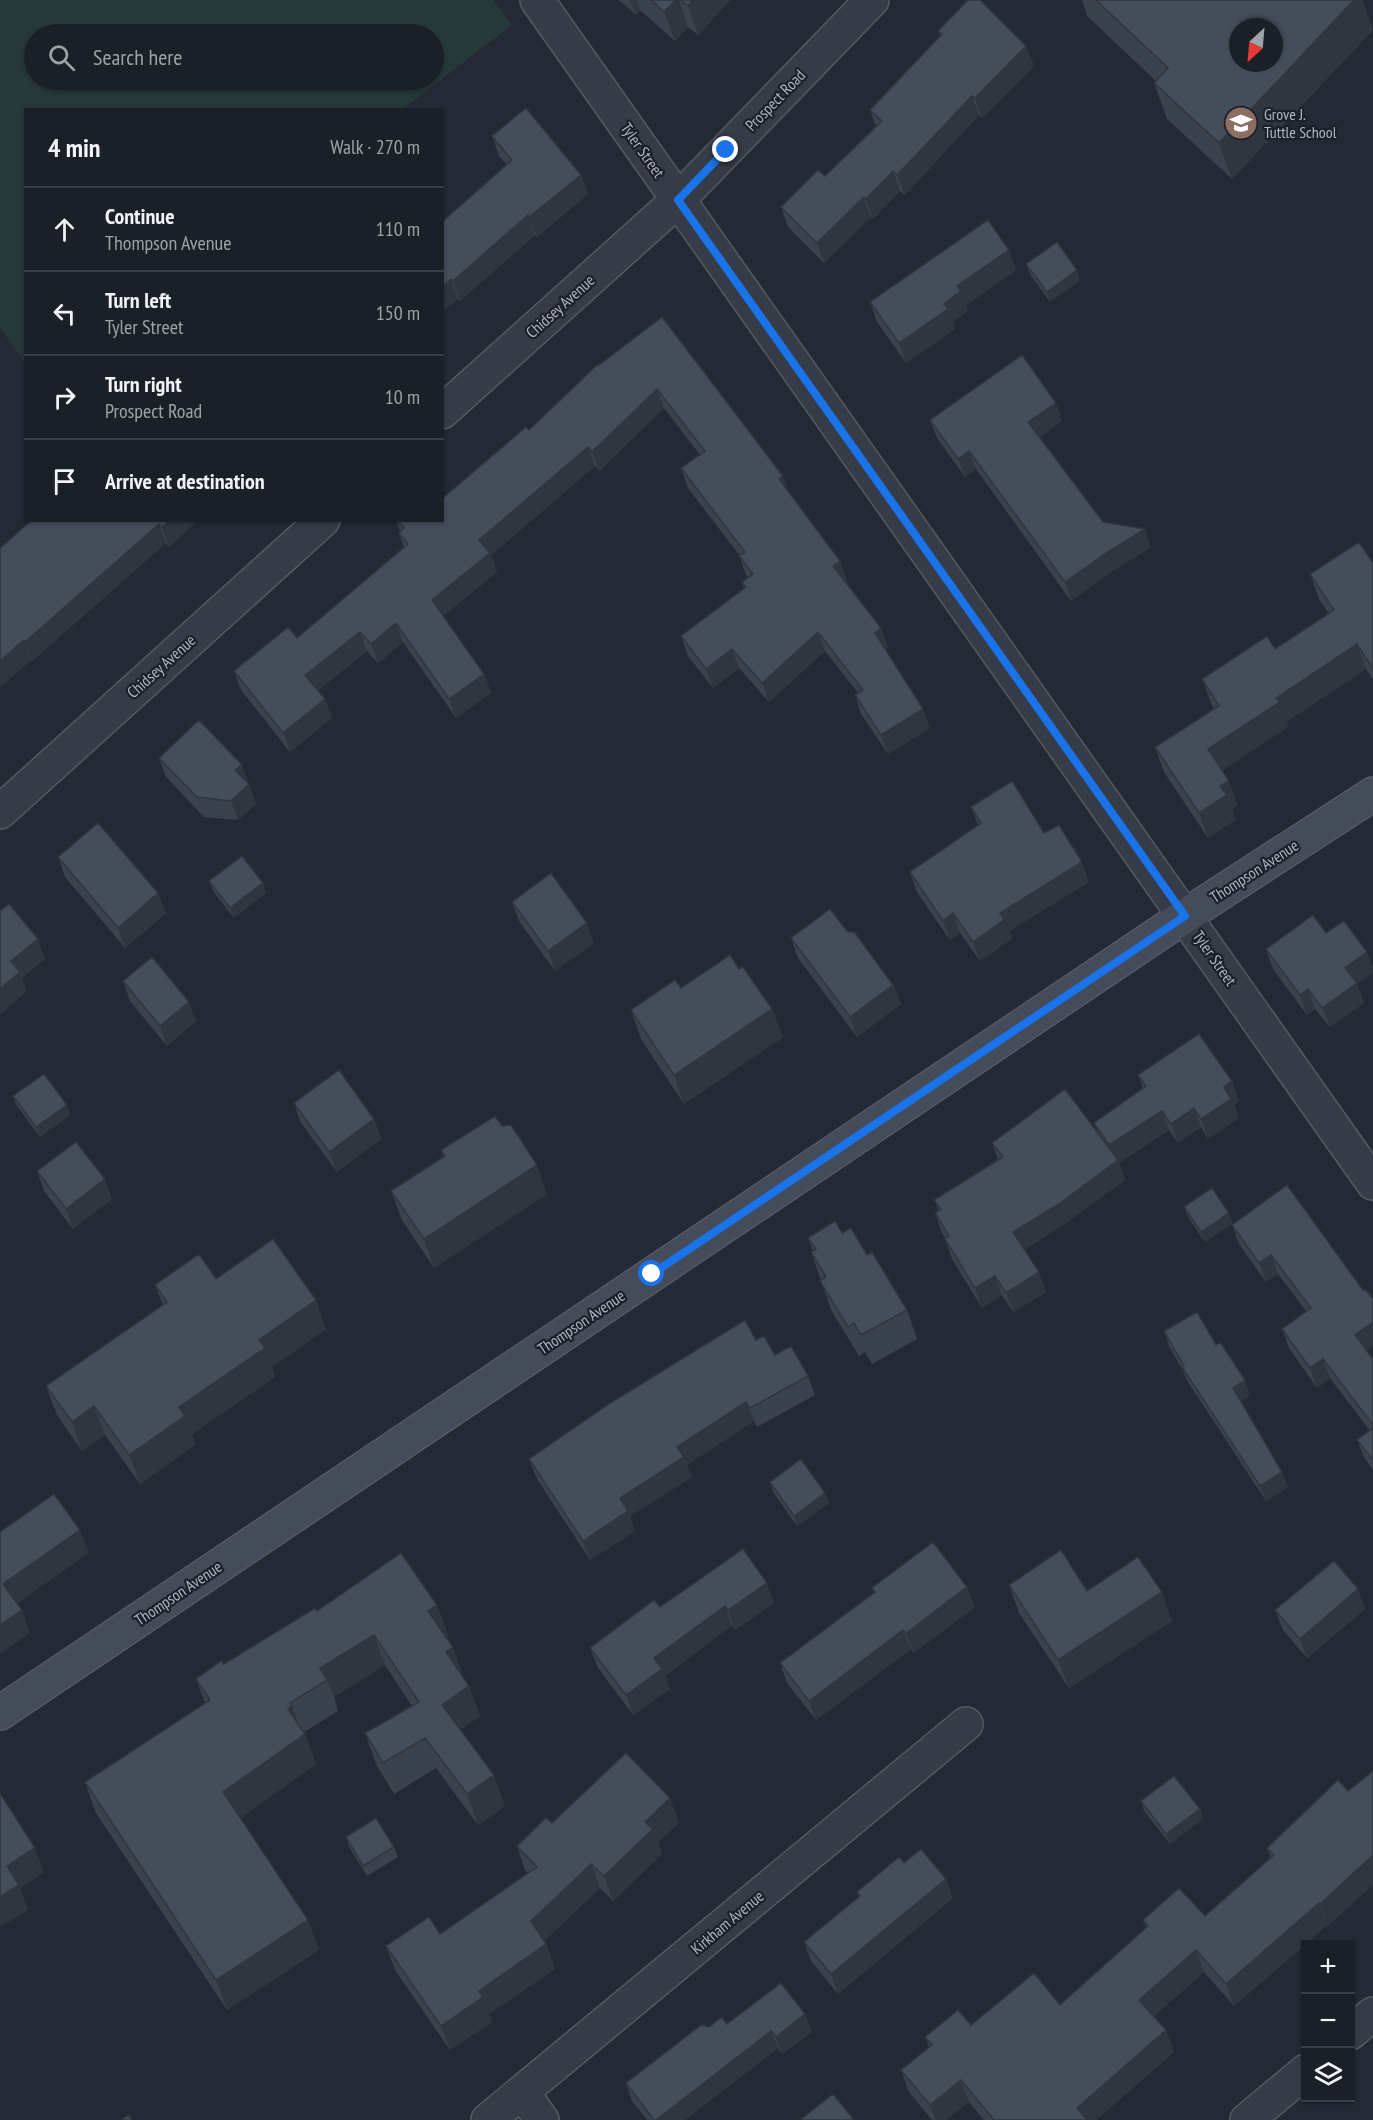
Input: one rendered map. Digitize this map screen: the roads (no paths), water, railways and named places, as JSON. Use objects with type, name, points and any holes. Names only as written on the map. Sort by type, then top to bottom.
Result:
[{"type":"main road","name":"Thompson Avenue","points":[[0,1713],[1185,916],[1373,794]]},
{"type":"street","name":"Tyler Street","points":[[537,0],[1373,1182]]},
{"type":"street","name":"Prospect Road","points":[[678,200],[872,0]]},
{"type":"street","name":"Chidsey Avenue","points":[[444,410],[678,200]]},
{"type":"street","name":"Chidsey Avenue","points":[[0,812],[320,522]]},
{"type":"street","name":"Kirkham Avenue","points":[[488,2120],[966,1724]]},
{"type":"street","points":[[1355,2029],[1373,2014]]},
{"type":"street","points":[[1247,2120],[1301,2074]]},
{"type":"street","points":[[522,2092],[542,2120]]},
{"type":"place","name":"Grove J. Tuttle School","points":[[1241,123]]}]
